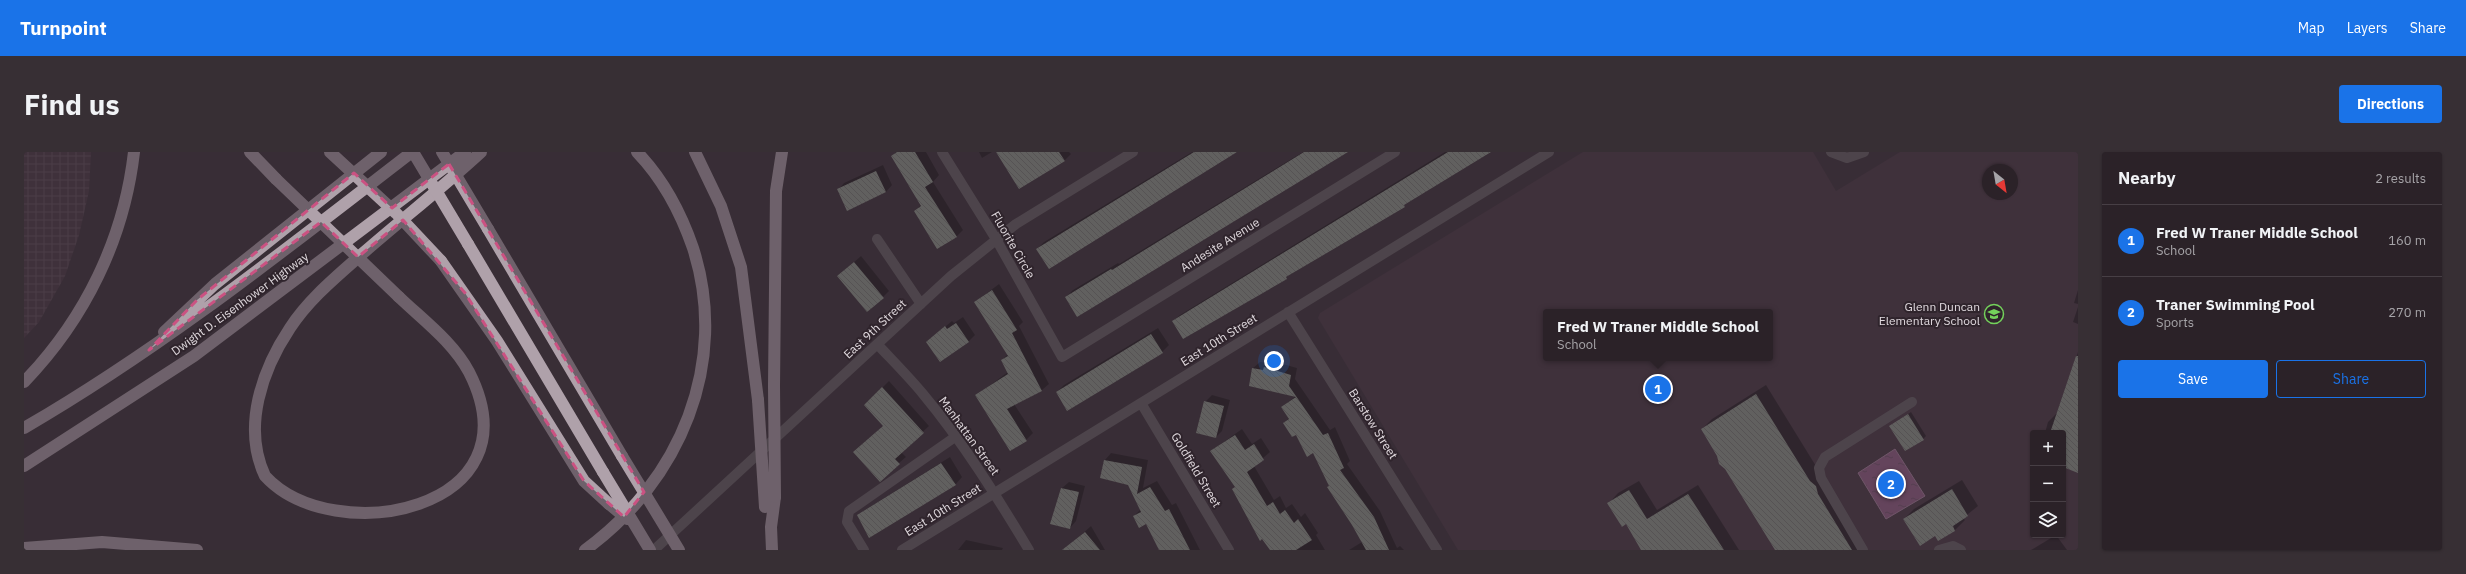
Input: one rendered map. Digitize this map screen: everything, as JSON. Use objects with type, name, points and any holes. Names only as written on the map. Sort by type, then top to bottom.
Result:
[{"type":"highway","points":[[24,382],[54,348],[96,282],[122,216],[134,152]]},
{"type":"highway","points":[[250,152],[460,357],[478,395],[482,411],[482,443],[474,474],[463,493]]},
{"type":"highway","points":[[330,152],[396,213],[441,261],[497,341],[584,481],[636,526]]},
{"type":"highway","points":[[149,350],[180,315],[215,284],[381,152]]},
{"type":"highway","points":[[412,152],[650,550]]},
{"type":"highway","name":"Dwight D. Eisenhower Highway","points":[[24,428],[76,398],[149,350],[214,304],[412,152]]},
{"type":"highway","points":[[442,152],[679,550]]},
{"type":"highway","name":"Dwight D. Eisenhower Highway","points":[[24,466],[194,356],[465,152]]},
{"type":"highway","points":[[282,504],[262,471],[254,439],[254,423],[264,381],[280,344],[299,315],[320,291],[481,152]]},
{"type":"highway","points":[[585,550],[618,523],[667,463],[691,414],[704,359],[706,318],[697,260],[675,205],[653,170],[637,152]]},
{"type":"highway","points":[[695,152],[721,206],[741,267],[758,400],[765,507],[771,527]]},
{"type":"highway","points":[[772,550],[771,527],[775,497],[774,386],[776,191],[782,152]]},
{"type":"highway","points":[[24,548],[102,542],[197,550]]},
{"type":"highway","points":[[102,542],[142,550]]},
{"type":"street","name":"Fluorite Circle","points":[[942,152],[996,239],[1060,353]]},
{"type":"street","name":"East 9th Street","points":[[654,550],[921,304],[996,239],[1117,156],[1133,152]]},
{"type":"street","name":"Andesite Avenue","points":[[1060,353],[1062,357],[1396,152]]},
{"type":"street","name":"East 10th Street","points":[[902,550],[1549,152]]},
{"type":"street","points":[[1834,154],[1847,158],[1864,152]]},
{"type":"street","points":[[877,239],[921,304]]},
{"type":"street","name":"Barstow Street","points":[[1288,312],[1437,550]]},
{"type":"street","name":"Manhattan Street","points":[[878,345],[923,394],[955,437],[995,493],[1029,550]]},
{"type":"street","points":[[1864,550],[1821,478],[1819,468],[1825,457],[1912,402]]},
{"type":"street","name":"Goldfield Street","points":[[1141,404],[1229,550]]},
{"type":"street","points":[[864,550],[847,522],[849,511],[955,437]]},
{"type":"street","points":[[1939,550],[1953,546],[1961,550]]},
{"type":"highlighted area","points":[[449,164],[644,492],[624,517],[584,481],[465,293],[403,220],[358,257],[321,222],[149,350],[197,300],[354,173],[392,208]]},
{"type":"shaded area","points":[[24,152],[91,152],[89,191],[79,235],[65,276],[39,322],[24,338]]},
{"type":"shaded area","points":[[1583,152],[1813,152],[1836,191],[1900,152],[2078,152],[2078,550],[1458,550],[1318,318],[1320,313]]},
{"type":"water","points":[[1895,449],[1925,496],[1886,519],[1858,473]]},
{"type":"building","points":[[897,152],[915,152],[933,182],[925,187],[957,237],[937,249],[914,211],[921,206],[891,156]]},
{"type":"building","points":[[996,152],[1059,152],[1065,161],[1019,189]]},
{"type":"building","points":[[1194,152],[1237,152],[1049,269],[1036,249]]},
{"type":"building","points":[[1304,152],[1348,152],[1077,317],[1065,297],[1111,269],[1112,270]]},
{"type":"building","points":[[1448,152],[1491,152],[1404,205],[1405,207],[1286,277],[1287,279],[1183,339],[1172,321]]},
{"type":"building","points":[[876,171],[886,192],[847,211],[837,189]]},
{"type":"building","points":[[854,262],[884,298],[867,312],[837,276]]},
{"type":"building","points":[[992,290],[1017,330],[1012,333],[1042,391],[1007,409],[1027,441],[1010,451],[975,395],[1008,374],[1001,360],[1008,356],[974,302]]},
{"type":"building","points":[[956,323],[969,342],[940,362],[926,342],[945,326],[947,329]]},
{"type":"building","points":[[1151,334],[1163,353],[1067,411],[1056,392]]},
{"type":"building","points":[[2076,356],[2078,356],[2078,473],[2066,468],[2066,430],[2051,430]]},
{"type":"building","points":[[1264,367],[1291,375],[1289,386],[1323,435],[1328,433],[1344,468],[1340,470],[1374,517],[1389,550],[1366,550],[1352,525],[1327,487],[1329,486],[1313,453],[1307,457],[1296,435],[1292,437],[1283,423],[1289,419],[1281,407],[1296,397],[1249,386],[1252,368],[1263,370]]},
{"type":"building","points":[[882,387],[924,433],[895,459],[900,464],[880,482],[853,452],[883,426],[864,405]]},
{"type":"building","points":[[1756,394],[1810,481],[1816,486],[1818,494],[1852,550],[1775,550],[1725,469],[1719,464],[1717,456],[1701,429]]},
{"type":"building","points":[[1204,401],[1224,406],[1216,438],[1196,433]]},
{"type":"building","points":[[1908,414],[1924,440],[1905,451],[1889,426]]},
{"type":"building","points":[[1235,435],[1245,450],[1254,444],[1264,460],[1247,472],[1267,506],[1273,502],[1280,514],[1285,510],[1294,523],[1298,519],[1312,540],[1296,550],[1270,550],[1262,539],[1260,541],[1232,489],[1235,487],[1210,451]]},
{"type":"building","points":[[1104,460],[1142,467],[1137,494],[1150,487],[1165,511],[1169,509],[1190,550],[1159,550],[1146,524],[1139,528],[1133,516],[1141,512],[1128,485],[1100,478]]},
{"type":"building","points":[[941,463],[956,485],[869,538],[857,515]]},
{"type":"building","points":[[1061,488],[1079,492],[1070,529],[1050,524]]},
{"type":"building","points":[[1952,489],[1968,516],[1953,526],[1955,531],[1938,541],[1935,536],[1920,546],[1903,519]]},
{"type":"building","points":[[1629,490],[1647,519],[1688,494],[1724,550],[1641,550],[1626,524],[1622,527],[1607,503]]},
{"type":"building","points":[[1085,532],[1100,550],[1062,550]]},
{"type":"place","name":"Glenn Duncan Elementary School","points":[[1994,314]]},
{"type":"place","name":"Fred W Traner Middle School","points":[[1658,389]]},
{"type":"place","name":"Traner Swimming Pool","points":[[1891,484]]}]
